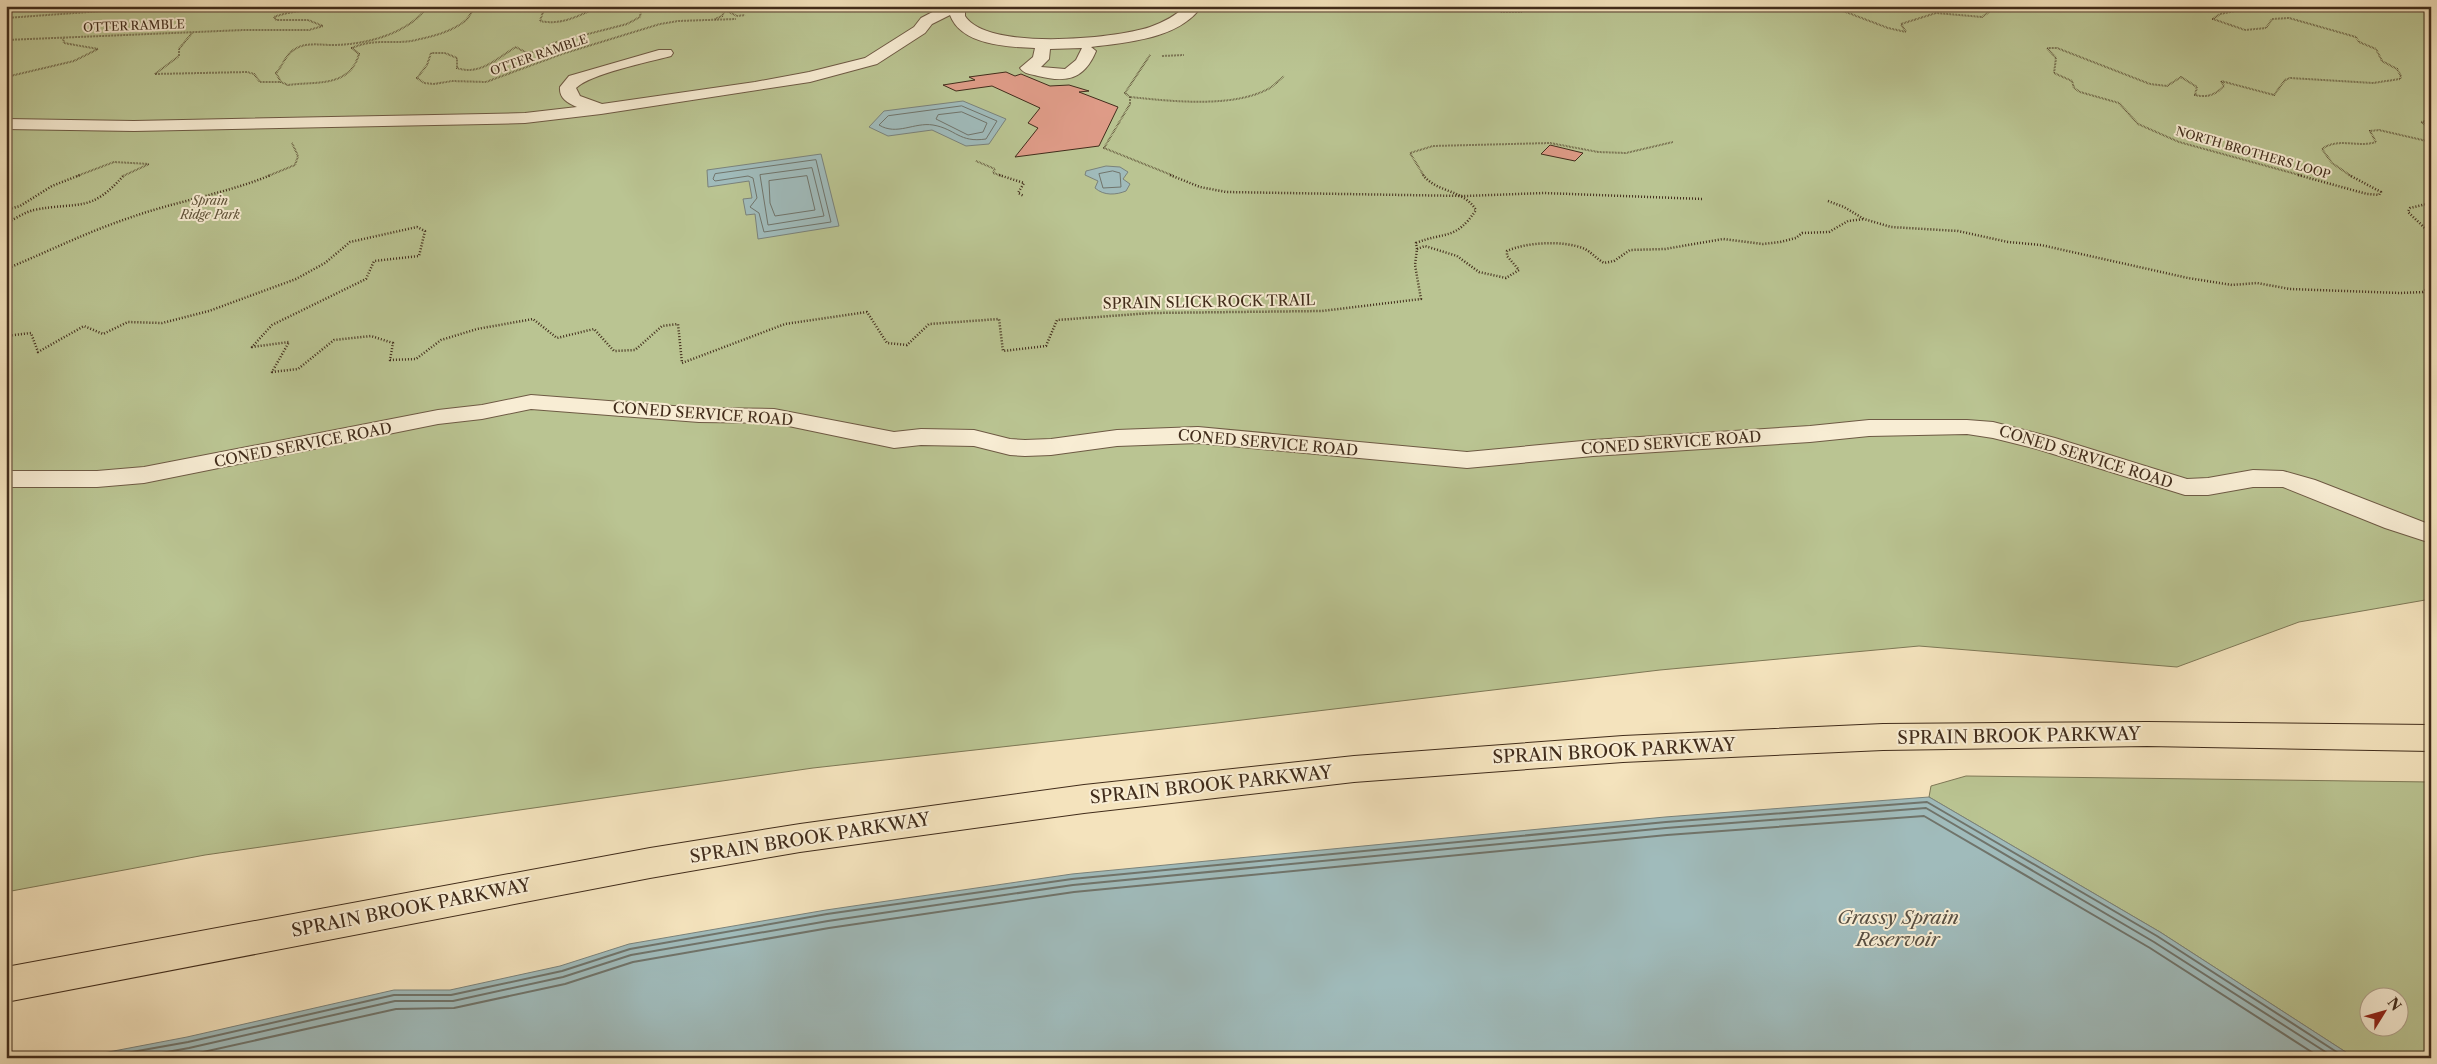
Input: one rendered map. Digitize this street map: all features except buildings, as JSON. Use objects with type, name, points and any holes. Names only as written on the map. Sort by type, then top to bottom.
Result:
[{"type":"highway","name":"SPRAIN BROOK PARKWAY","points":[[6,985],[650,863],[790,840],[1084,799],[1335,771],[1623,749],[1883,738],[2156,734],[2431,738]]},
{"type":"street","points":[[6,124],[134,126],[525,118],[755,87],[810,77],[871,61],[920,30],[931,18],[957,6],[956,10],[960,22],[971,32],[1009,41],[1054,44],[1108,41],[1144,34],[1170,26],[1189,15],[1195,6]]},
{"type":"street","points":[[920,30],[1042,49],[1088,51],[1108,41]]},
{"type":"street","points":[[1042,49],[1041,59],[1028,68],[1050,75],[1066,74],[1078,70],[1085,62],[1088,51]]},
{"type":"street","points":[[601,109],[574,100],[568,93],[568,87],[575,80],[591,74],[665,53]]},
{"type":"street","name":"CONED SERVICE ROAD","points":[[6,479],[97,479],[144,475],[182,469],[438,416],[482,412],[531,402],[699,415],[774,416],[894,440],[921,437],[974,438],[1010,447],[1025,448],[1051,447],[1118,438],[1198,435],[1467,460],[1593,448],[1810,434],[1869,428],[1966,427],[1993,430],[2046,443],[2185,487],[2200,488],[2239,480],[2277,478],[2309,487],[2431,534]]},
{"type":"path","points":[[6,18],[171,6]]},
{"type":"path","points":[[192,33],[179,49],[179,56],[155,74],[247,72],[254,74],[260,82],[281,82],[288,85],[342,78],[350,72],[359,58],[359,54],[352,48],[360,43],[374,40],[406,42],[420,40],[457,25],[468,18],[472,9],[478,6]]},
{"type":"path","name":"OTTER RAMBLE","points":[[545,6],[539,18],[540,20],[556,24],[574,20],[602,6]]},
{"type":"path","name":"OTTER RAMBLE","points":[[636,6],[641,10],[640,17],[627,24],[554,42],[536,52],[525,52],[516,47],[482,69],[462,71],[457,68],[458,58],[445,53],[431,53],[427,65],[417,78],[424,83],[434,84],[486,82],[562,54],[660,24],[678,21],[736,19]]},
{"type":"path","points":[[724,6],[725,10],[737,16],[745,15]]},
{"type":"path","points":[[1410,6],[1428,6]]},
{"type":"path","points":[[1483,6],[1495,11],[1512,13],[1522,12],[1523,6]]},
{"type":"path","points":[[1604,6],[1618,9],[1626,6]]},
{"type":"path","points":[[1830,6],[1851,11],[1886,27],[1906,32],[1901,24],[1936,13],[1982,17],[1993,9],[1993,6]]},
{"type":"path","name":"NORTH BROTHERS LOOP","points":[[2220,6],[2234,11],[2220,14],[2213,19],[2245,30],[2266,28],[2272,19],[2289,18],[2356,37],[2359,42],[2376,50],[2382,60],[2397,69],[2401,76],[2400,79],[2374,83],[2290,78],[2286,80],[2274,95],[2221,81],[2224,86],[2221,89],[2213,96],[2204,97],[2195,95],[2197,87],[2181,77],[2174,84],[2167,86],[2150,84],[2062,50],[2047,48],[2056,58],[2054,73],[2072,81],[2074,88],[2080,92],[2119,103],[2138,124],[2179,142],[2367,194],[2379,195],[2380,192],[2347,174],[2332,162],[2325,156],[2322,149],[2325,146],[2335,143],[2360,146],[2373,144],[2376,142],[2370,132],[2379,130],[2431,142]]},
{"type":"path","name":"OTTER RAMBLE","points":[[6,40],[244,30],[309,30],[323,26],[308,20],[276,20],[274,17],[298,12],[358,9],[390,11],[416,8],[424,11],[420,17],[410,23],[373,39],[339,45],[309,45],[296,48],[276,73],[281,82]]},
{"type":"path","points":[[709,21],[718,18],[725,10]]},
{"type":"path","points":[[6,77],[74,62],[86,58],[98,49],[64,43],[63,38]]},
{"type":"path","points":[[1150,55],[1125,92],[1130,97],[1199,100],[1247,97],[1270,89],[1284,76]]},
{"type":"path","points":[[1162,56],[1184,55]]},
{"type":"path","points":[[1130,97],[1130,104],[1104,148],[1200,187],[1226,192],[1465,196],[1544,193],[1703,199]]},
{"type":"path","points":[[2431,120],[2421,122],[2431,128]]},
{"type":"path","points":[[6,269],[128,218],[178,202],[240,188],[295,165],[298,156],[292,143],[275,124]]},
{"type":"path","points":[[1673,142],[1626,153],[1598,152],[1550,143],[1433,146],[1410,153],[1423,175],[1432,184],[1465,196],[1476,210],[1467,226],[1446,238],[1422,240],[1416,243],[1416,249],[1425,246],[1457,256],[1479,272],[1506,278],[1519,270],[1508,256],[1507,251],[1513,246],[1527,244],[1582,248],[1604,263],[1614,261],[1630,250],[1664,249],[1723,239],[1763,244],[1780,242],[1796,238],[1802,233],[1828,232],[1848,221],[1864,219]]},
{"type":"path","points":[[976,161],[995,169],[993,173],[1024,183],[1018,193],[1024,196]]},
{"type":"path","points":[[6,210],[30,201],[52,186],[114,162],[148,164],[146,167],[125,174],[110,191],[89,204],[32,210],[6,223]]},
{"type":"path","points":[[1828,201],[1844,207],[1864,219],[1891,228],[1958,231],[2008,242],[2041,245],[2188,278],[2232,285],[2257,283],[2290,289],[2431,292]]},
{"type":"path","points":[[2431,203],[2410,208],[2408,212],[2431,234]]},
{"type":"path","name":"SPRAIN SLICK ROCK TRAIL","points":[[6,336],[31,333],[38,352],[84,326],[103,334],[128,322],[162,323],[191,316],[296,279],[325,263],[350,242],[417,228],[425,231],[419,256],[374,261],[366,280],[272,325],[252,347],[289,342],[272,372],[298,369],[334,340],[371,336],[393,343],[390,360],[416,359],[441,340],[477,329],[533,319],[557,338],[594,329],[614,351],[636,350],[662,326],[678,324],[682,364],[785,324],[867,312],[887,343],[907,345],[930,324],[998,319],[1003,351],[1046,346],[1057,320],[1094,315],[1168,311],[1310,312],[1421,299],[1416,265],[1416,249]]},
{"type":"path","points":[[2423,292],[2431,287]]},
{"type":"green space","name":"Sprain Ridge Park","points":[[6,6],[2431,6],[2431,599],[2299,622],[2177,667],[1919,646],[1660,670],[1217,723],[813,768],[205,855],[6,892]]},
{"type":"green space","points":[[1966,776],[2431,782],[2431,1058],[2355,1058],[2160,932],[1929,797],[1931,786]]},
{"type":"water","points":[[963,101],[1006,119],[989,144],[966,146],[932,130],[888,136],[869,127],[884,111]]},
{"type":"water","points":[[821,154],[839,226],[758,239],[755,214],[746,215],[743,199],[752,198],[749,181],[708,187],[707,170]]},
{"type":"water","points":[[1106,166],[1120,167],[1128,172],[1123,179],[1130,184],[1126,191],[1106,194],[1095,188],[1098,181],[1085,175],[1086,171]]},
{"type":"water","name":"Grassy Sprain Reservoir","points":[[1929,797],[2160,932],[2355,1058],[77,1058],[187,1037],[394,990],[450,990],[560,966],[629,944],[826,910],[1072,874],[1665,817]]}]
